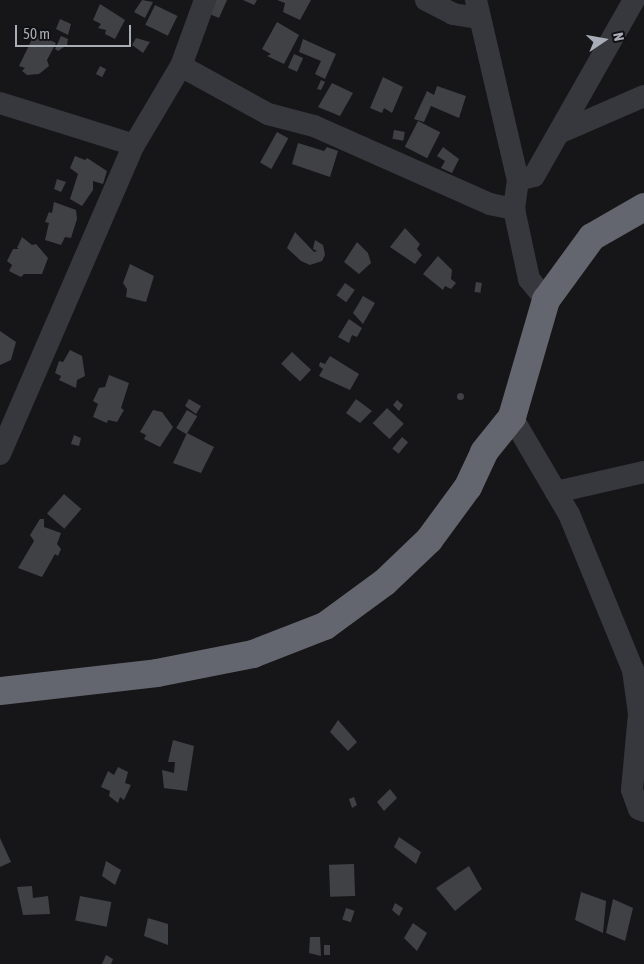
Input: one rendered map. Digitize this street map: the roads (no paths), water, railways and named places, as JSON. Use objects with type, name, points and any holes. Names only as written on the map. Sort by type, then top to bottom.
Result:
[{"type":"highway","points":[[0,691],[157,673],[253,654],[325,626],[386,582],[429,540],[468,487],[484,452],[512,417],[546,300],[592,238],[644,206]]},
{"type":"street","points":[[426,0],[453,14],[478,9],[518,180],[514,209],[529,279],[546,300]]},
{"type":"street","points":[[518,180],[534,176],[634,0]]},
{"type":"street","points":[[0,454],[134,146],[181,66],[199,2]]},
{"type":"street","points":[[181,66],[268,114],[314,126],[490,204],[514,209]]},
{"type":"street","points":[[558,133],[644,96]]},
{"type":"street","points":[[0,103],[134,146]]},
{"type":"street","points":[[512,417],[569,514],[633,670],[640,714],[632,790],[639,809],[644,811]]},
{"type":"street","points":[[556,492],[644,472]]}]
